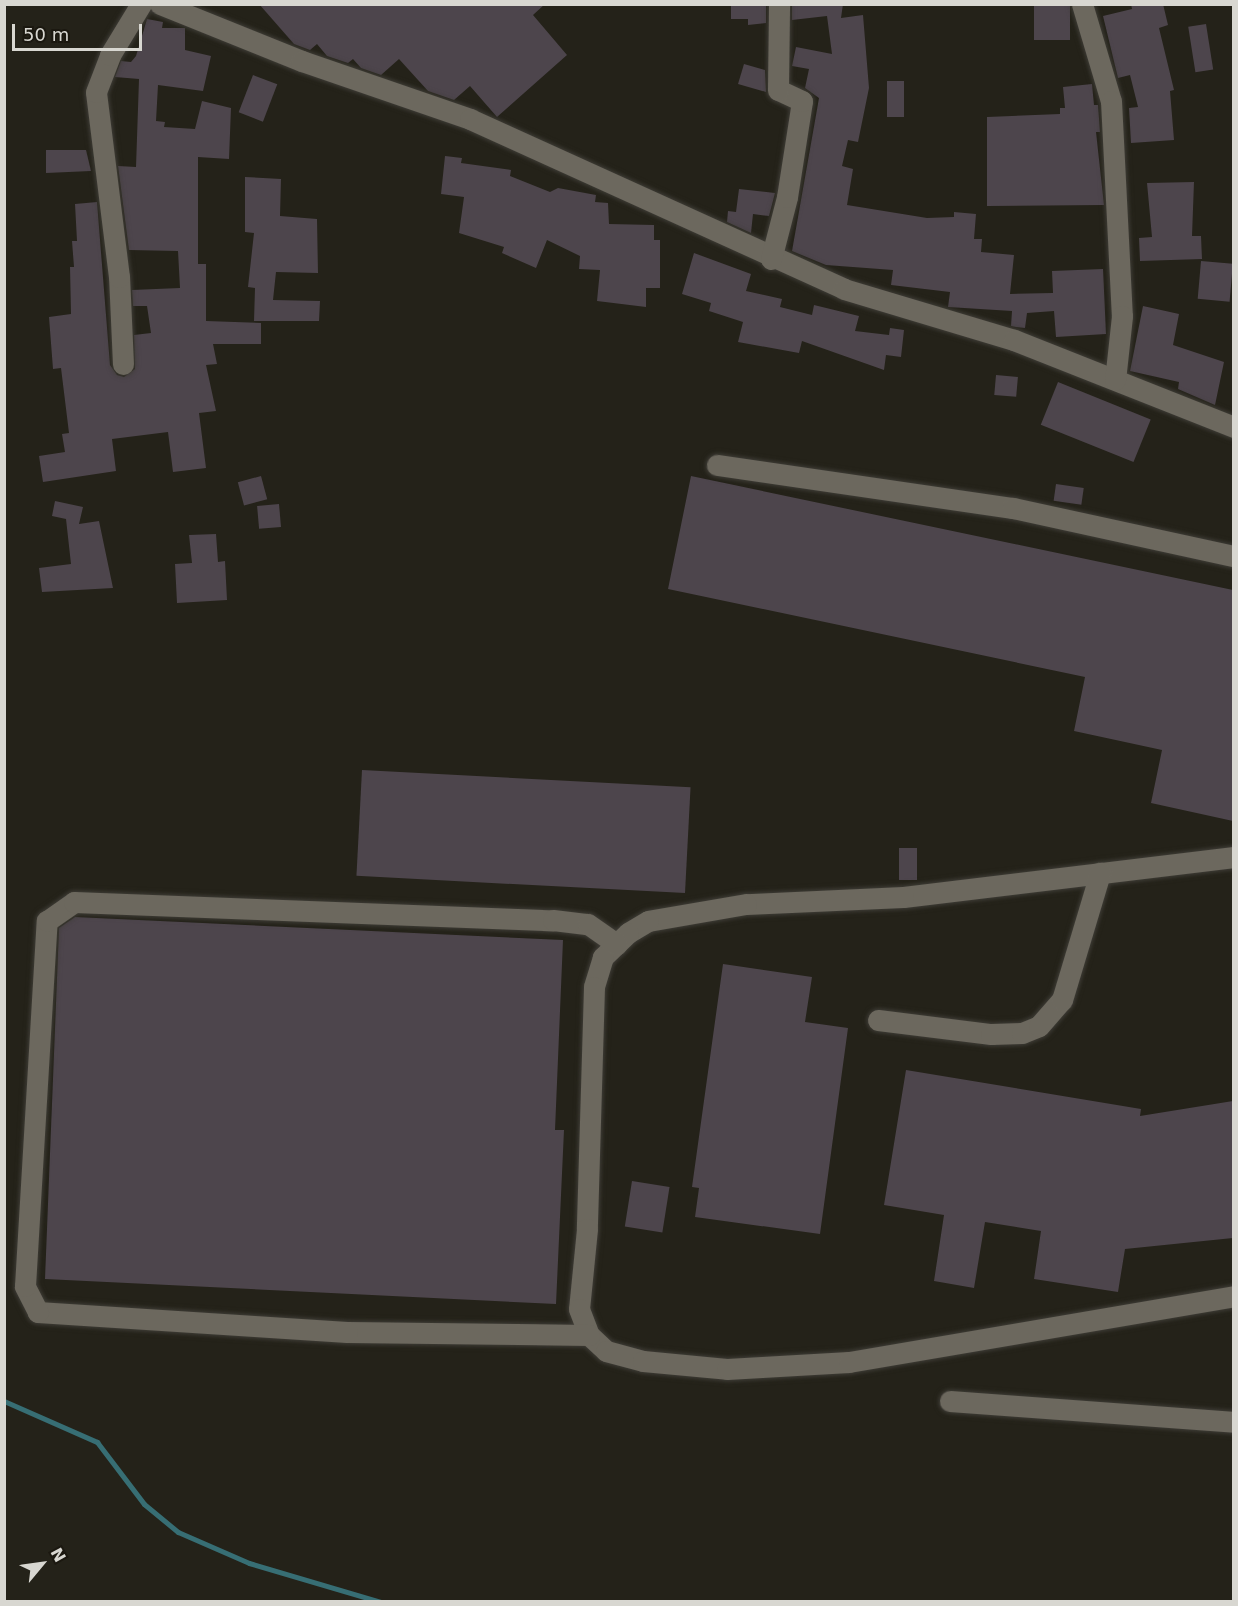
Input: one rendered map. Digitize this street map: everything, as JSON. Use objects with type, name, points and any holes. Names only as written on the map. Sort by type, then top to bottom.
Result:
[{"type":"street","points":[[123,364],[119,277],[96,92],[110,55],[141,4]]},
{"type":"street","points":[[160,4],[302,61],[470,119],[771,259],[844,289],[1014,339],[1233,427]]},
{"type":"street","points":[[771,259],[788,197],[802,101],[778,90],[779,4]]},
{"type":"street","points":[[1082,4],[1111,101],[1122,316],[1114,380]]},
{"type":"street","points":[[717,465],[1013,508],[1233,556]]},
{"type":"street","points":[[1233,856],[903,897],[746,904],[648,921],[616,944],[603,957],[594,987],[587,1228],[579,1309],[589,1335],[606,1351],[643,1360],[727,1368],[849,1362],[1233,1296]]},
{"type":"street","points":[[878,1020],[991,1034],[1022,1032],[1039,1026],[1062,1000],[1100,873]]},
{"type":"street","points":[[589,1335],[347,1332],[38,1312],[25,1286],[47,921],[74,902],[553,920],[588,924],[616,944]]},
{"type":"street","points":[[950,1401],[1233,1422]]},
{"type":"building","points":[[259,4],[545,4],[533,15],[567,55],[497,117],[470,86],[454,100],[428,91],[399,59],[381,75],[361,68],[353,59],[348,63],[327,56],[317,44],[310,50],[294,44]]},
{"type":"building","points":[[731,4],[766,4],[766,23],[748,25],[748,19],[731,19]]},
{"type":"building","points":[[792,4],[843,4],[841,18],[863,15],[869,88],[858,142],[848,140],[842,166],[853,169],[847,205],[927,218],[954,217],[954,212],[976,214],[974,239],[982,239],[981,252],[1014,255],[1010,294],[1053,293],[1052,271],[1103,269],[1106,334],[1056,337],[1054,311],[1027,313],[1025,328],[1011,326],[1012,311],[948,307],[950,292],[891,285],[893,270],[826,265],[792,251],[819,98],[805,88],[809,69],[792,66],[796,47],[832,54],[827,16],[792,20]]},
{"type":"building","points":[[1034,4],[1070,4],[1070,40],[1034,40]]},
{"type":"building","points":[[1131,4],[1163,4],[1168,25],[1159,28],[1174,90],[1170,91],[1174,140],[1131,143],[1129,108],[1138,107],[1130,75],[1118,78],[1103,16],[1132,9]]},
{"type":"building","points":[[147,19],[163,22],[162,28],[185,28],[185,50],[211,56],[203,91],[158,85],[156,121],[165,122],[164,127],[195,129],[202,101],[231,108],[229,159],[198,157],[198,264],[206,264],[206,321],[261,323],[261,344],[213,344],[217,364],[206,365],[216,411],[199,413],[206,468],[173,472],[168,432],[112,439],[116,471],[43,482],[39,456],[65,452],[62,434],[69,433],[61,368],[53,369],[49,317],[71,314],[70,267],[74,267],[72,241],[77,241],[75,204],[97,202],[110,365],[117,375],[124,377],[135,369],[134,335],[151,333],[147,306],[133,306],[132,290],[180,288],[178,251],[129,250],[118,166],[136,167],[139,79],[115,77],[121,61],[131,62],[136,56]]},
{"type":"building","points":[[1206,24],[1213,69],[1195,72],[1188,27]]},
{"type":"building","points":[[744,64],[765,70],[766,92],[738,84]]},
{"type":"building","points":[[253,75],[277,84],[263,122],[239,112]]},
{"type":"building","points":[[887,81],[904,81],[904,117],[887,117]]},
{"type":"building","points":[[1092,84],[1094,105],[1098,105],[1100,132],[1096,132],[1104,205],[987,206],[987,117],[1060,114],[1060,108],[1065,108],[1063,87]]},
{"type":"building","points":[[46,150],[86,150],[91,171],[46,173]]},
{"type":"building","points":[[445,156],[462,158],[461,163],[511,170],[510,176],[550,192],[558,188],[596,195],[595,202],[608,203],[609,224],[654,225],[654,240],[660,240],[660,288],[646,288],[646,307],[597,301],[600,270],[579,269],[580,256],[547,240],[536,268],[502,253],[504,247],[459,233],[464,197],[441,194]]},
{"type":"building","points":[[245,177],[281,179],[280,216],[317,219],[318,273],[276,272],[273,300],[320,301],[319,321],[254,321],[255,288],[248,287],[254,233],[245,232]]},
{"type":"building","points":[[1194,182],[1192,236],[1201,236],[1202,259],[1140,261],[1139,238],[1152,237],[1147,183]]},
{"type":"building","points":[[739,189],[775,193],[769,216],[753,214],[751,233],[727,222],[728,211],[736,212]]},
{"type":"building","points":[[694,253],[751,274],[746,291],[782,299],[780,307],[812,315],[814,305],[859,316],[855,331],[889,335],[890,328],[904,330],[901,357],[886,355],[884,370],[802,341],[799,353],[738,342],[743,322],[709,311],[711,303],[682,294]]},
{"type":"building","points":[[1201,261],[1233,264],[1230,302],[1198,299]]},
{"type":"building","points":[[1143,306],[1179,314],[1173,345],[1224,362],[1215,405],[1178,389],[1179,382],[1130,371]]},
{"type":"building","points":[[996,375],[1018,377],[1016,397],[994,395]]},
{"type":"building","points":[[1058,382],[1151,419],[1133,462],[1041,425]]},
{"type":"building","points":[[261,476],[267,499],[244,505],[238,482]]},
{"type":"building","points":[[691,476],[1233,590],[1233,821],[1151,803],[1162,750],[1074,731],[1085,677],[668,589]]},
{"type":"building","points":[[1056,484],[1084,488],[1081,505],[1054,501]]},
{"type":"building","points":[[55,501],[83,507],[79,524],[99,521],[113,588],[42,592],[39,568],[71,564],[66,519],[52,516]]},
{"type":"building","points":[[279,504],[281,527],[259,529],[257,506]]},
{"type":"building","points":[[216,534],[218,562],[225,561],[227,600],[177,603],[175,564],[192,563],[189,535]]},
{"type":"building","points":[[362,770],[691,787],[685,893],[356,876]]},
{"type":"building","points":[[899,848],[917,848],[917,880],[899,880]]},
{"type":"building","points":[[75,917],[563,940],[555,1130],[564,1130],[556,1304],[45,1279],[59,928]]},
{"type":"building","points":[[723,964],[812,977],[805,1022],[848,1028],[820,1234],[695,1217],[699,1188],[692,1187]]},
{"type":"building","points":[[906,1070],[1141,1109],[1140,1116],[1233,1101],[1233,1238],[1125,1249],[1118,1292],[1034,1279],[1041,1231],[985,1222],[974,1288],[934,1281],[944,1215],[884,1205]]},
{"type":"building","points":[[632,1181],[670,1187],[662,1232],[625,1226]]},
{"type":"waterway","points":[[4,1401],[97,1442],[144,1504],[178,1532],[249,1563],[381,1602]]}]
